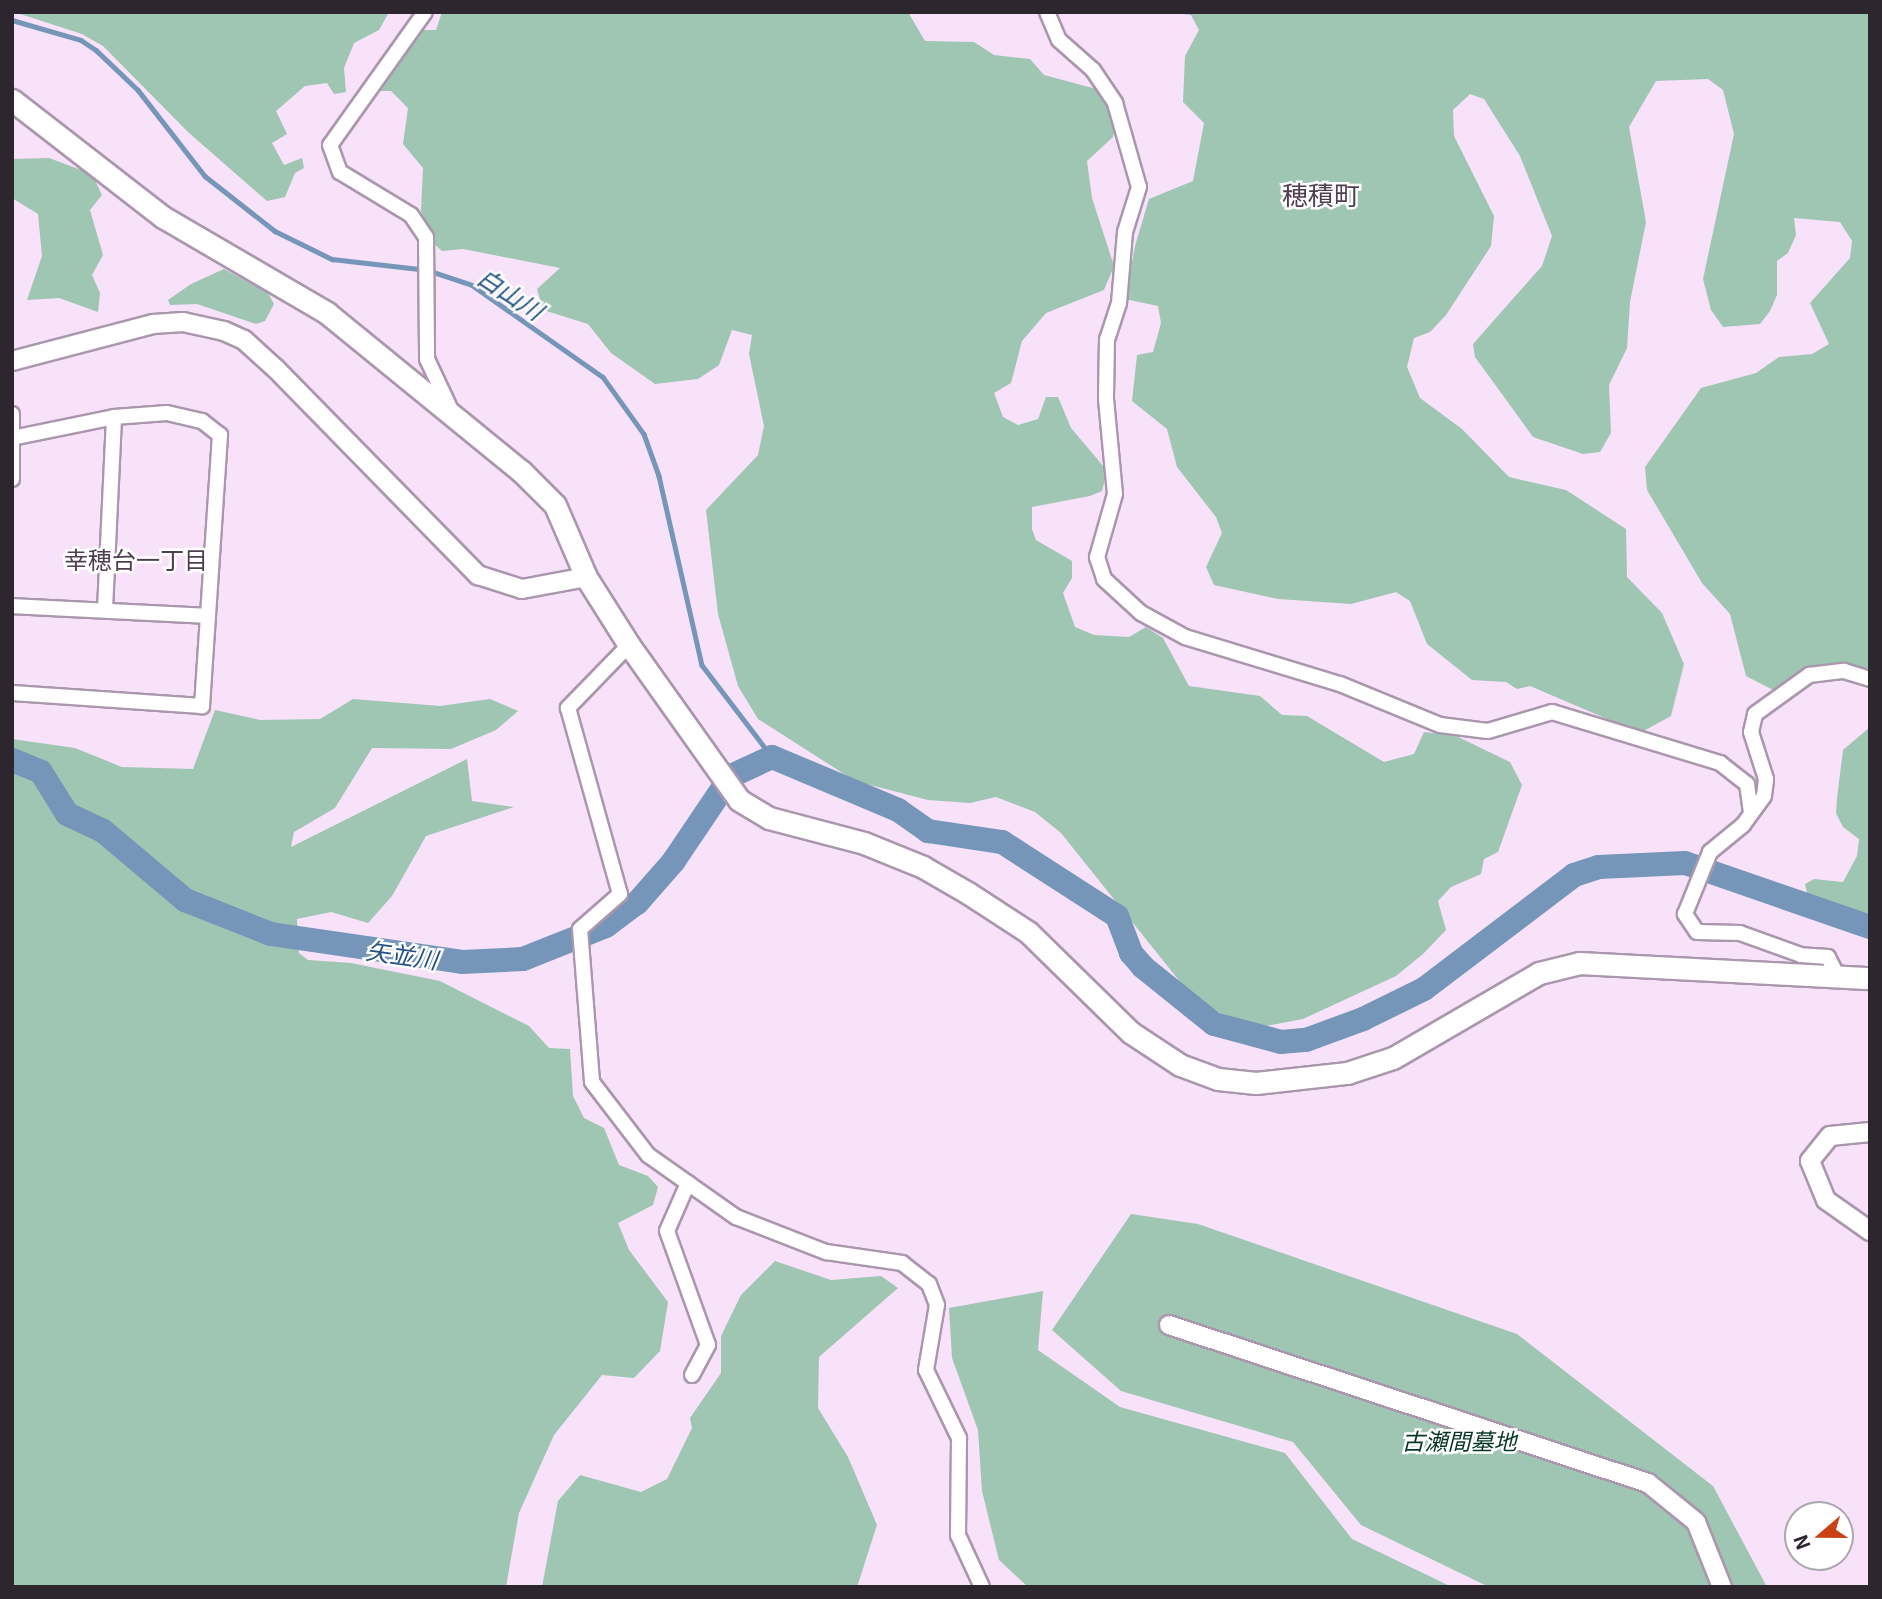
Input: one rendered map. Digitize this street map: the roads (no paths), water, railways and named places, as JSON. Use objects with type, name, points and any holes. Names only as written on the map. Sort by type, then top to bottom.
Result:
[{"type":"main road","points":[[12,100],[163,217],[327,313],[416,391],[469,428],[555,505],[586,577],[629,645],[739,800],[769,818],[864,843],[934,873],[1028,932],[1163,1056],[1218,1079],[1278,1082],[1374,1066],[1539,973],[1580,963],[1870,978]]},
{"type":"street","points":[[425,12],[330,145],[340,172],[420,224],[428,257],[427,359],[439,391],[469,428]]},
{"type":"street","points":[[1047,12],[1059,40],[1098,76],[1115,103],[1139,187],[1125,232],[1119,303],[1107,339],[1106,400],[1115,494],[1097,557],[1104,579],[1141,613],[1185,637],[1340,684],[1440,725],[1475,733],[1544,712],[1560,713],[1720,763],[1747,784],[1751,812]]},
{"type":"street","points":[[12,361],[153,324],[201,324],[224,331],[244,340],[276,369],[478,575],[522,589],[586,577]]},
{"type":"street","points":[[12,480],[14,429],[114,417],[187,415],[220,435],[202,706],[12,693]]},
{"type":"street","points":[[106,609],[114,417]]},
{"type":"street","points":[[12,606],[208,616]]},
{"type":"street","points":[[629,645],[568,708],[620,894],[580,929],[587,1069],[619,1122],[648,1155],[736,1217],[826,1252],[902,1263],[929,1284],[937,1304],[926,1370],[959,1438],[958,1535],[982,1587]]},
{"type":"street","points":[[1837,975],[1828,957],[1801,955],[1740,933],[1691,929],[1686,907],[1700,881],[1708,858],[1764,796],[1766,779],[1751,732],[1755,714],[1809,675],[1844,671],[1870,679]]},
{"type":"street","points":[[1870,1132],[1830,1136],[1810,1161],[1826,1200],[1870,1231]]},
{"type":"street","points":[[688,1183],[667,1231],[708,1345],[692,1375]]},
{"type":"street","points":[[1169,1325],[1648,1483],[1696,1522],[1722,1587]]},
{"type":"waterway","name":"白山川","points":[[12,20],[81,40],[96,50],[138,90],[205,176],[275,231],[332,259],[427,270],[472,285],[603,377],[644,434],[659,476],[702,665],[772,757]]},
{"type":"waterway","name":"矢並川","points":[[12,760],[41,772],[67,814],[102,830],[185,900],[271,934],[462,962],[523,959],[606,926],[637,903],[673,862],[731,776],[772,757],[898,810],[928,831],[1002,842],[1117,916],[1131,953],[1143,967],[1214,1024],[1281,1042],[1306,1040],[1363,1019],[1424,989],[1574,875],[1599,867],[1685,863],[1870,927]]},
{"type":"district","name":"穂積町","points":[[1321,194]]},
{"type":"district","name":"幸穂台一丁目","points":[[136,559]]},
{"type":"park label","name":"古瀬間墓地","points":[[1459,1440]]}]
